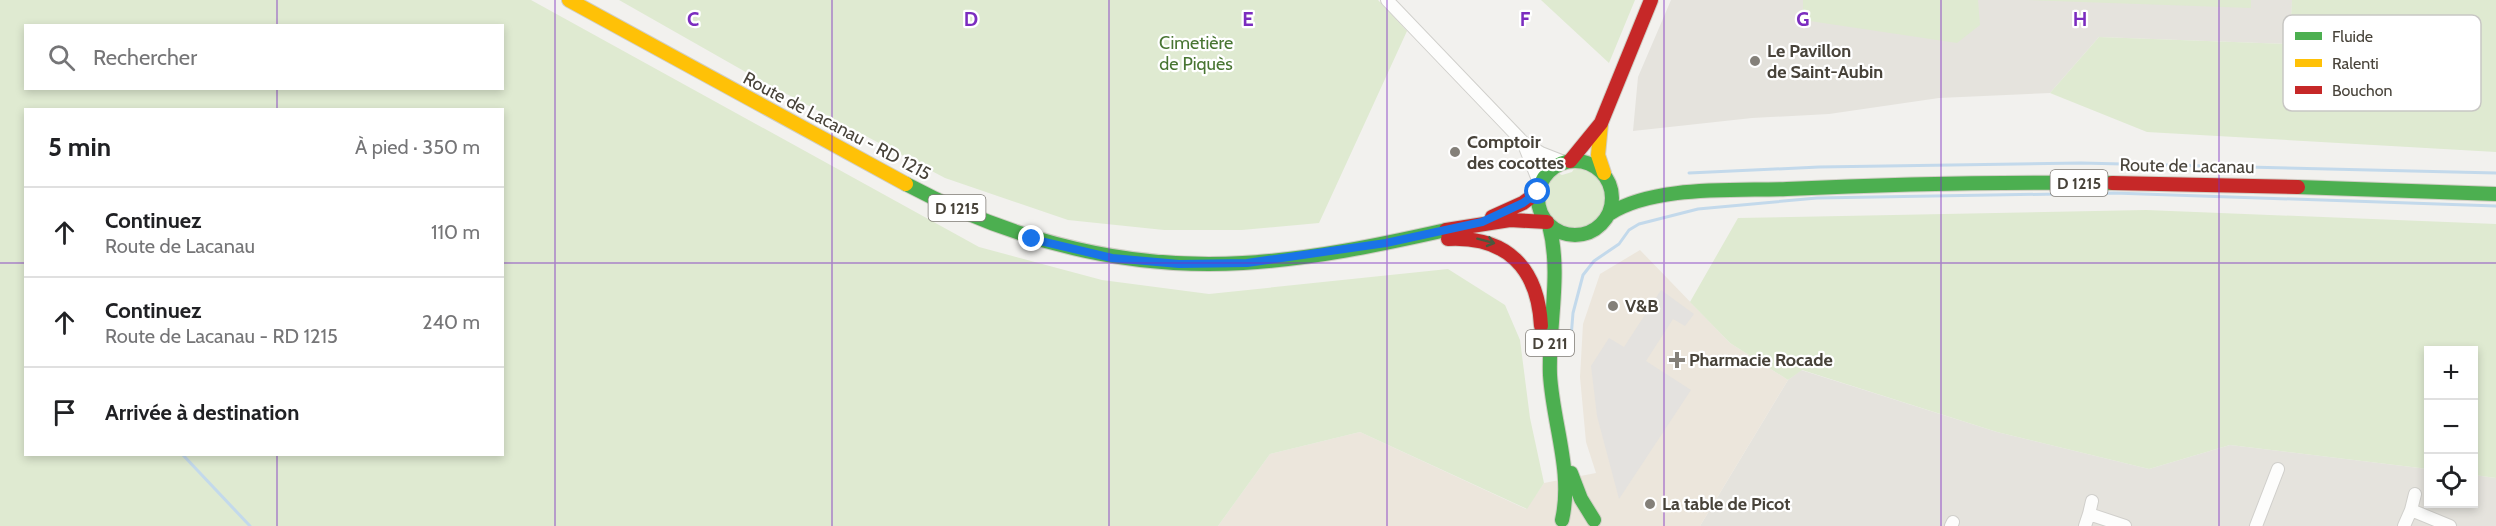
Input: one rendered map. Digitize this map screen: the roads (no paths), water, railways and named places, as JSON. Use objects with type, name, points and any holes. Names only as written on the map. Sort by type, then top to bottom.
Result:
[{"type":"main road","name":"Route de Lacanau - RD 1215","points":[[569,0],[686,66],[914,187],[975,218],[1032,239],[1112,258],[1179,264],[1247,263],[1386,243]]},
{"type":"main road","points":[[1601,123],[1567,161],[1548,171],[1539,188],[1540,212],[1548,223],[1567,234],[1587,233],[1596,229],[1609,214],[1612,194],[1598,155],[1601,123],[1651,0]]},
{"type":"main road","points":[[1567,161],[1588,163],[1607,178]]},
{"type":"main road","name":"D 1215","points":[[1607,178],[1631,188],[1662,194]]},
{"type":"main road","name":"Route de Lacanau","points":[[1662,194],[1850,186],[2032,182],[2290,186],[2496,194]]},
{"type":"main road","name":"D 1215","points":[[1482,222],[1523,203],[1539,188]]},
{"type":"main road","name":"D 1215","points":[[1609,214],[1626,203],[1662,194]]},
{"type":"main road","name":"D 1215","points":[[1386,243],[1482,222],[1508,219],[1548,223]]},
{"type":"main road","name":"D 211","points":[[1548,223],[1554,237],[1555,279],[1549,358],[1553,408],[1567,501],[1557,523]]},
{"type":"main road","name":"D 211","points":[[1555,279],[1574,243],[1587,233]]},
{"type":"main road","points":[[1386,243],[1473,238],[1496,244],[1510,252],[1525,267],[1535,284],[1540,301],[1540,358],[1553,408]]},
{"type":"main road","name":"D 211","points":[[1560,443],[1581,499],[1598,523]]},
{"type":"main road","points":[[1557,523],[1574,517],[1598,523]]},
{"type":"street","points":[[1388,0],[1523,142],[1541,153],[1567,161]]},
{"type":"street","points":[[1523,142],[1539,188]]},
{"type":"street","points":[[2256,526],[2278,469]]},
{"type":"street","points":[[2404,526],[2415,494]]},
{"type":"street","points":[[2092,501],[2087,520],[2125,526]]},
{"type":"street","points":[[2411,510],[2450,526]]},
{"type":"waterway","points":[[1689,173],[1819,167],[2081,163],[2496,173]]},
{"type":"waterway","points":[[1570,350],[1573,313],[1583,275],[1594,261],[1619,244],[1629,230],[1639,224],[1698,209],[1817,198],[2114,193],[2496,206]]},
{"type":"waterway","points":[[184,456],[250,526]]},
{"type":"place","name":"Le Pavillon de Saint-Aubin","points":[[1755,61]]},
{"type":"place","name":"Comptoir des cocottes","points":[[1455,152]]},
{"type":"place","name":"V&B","points":[[1613,306]]},
{"type":"place","name":"Pharmacie Rocade","points":[[1677,360]]},
{"type":"place","name":"La table de Picot","points":[[1650,504]]},
{"type":"park label","name":"Cimetière de Piquès","points":[[1196,53]]}]
